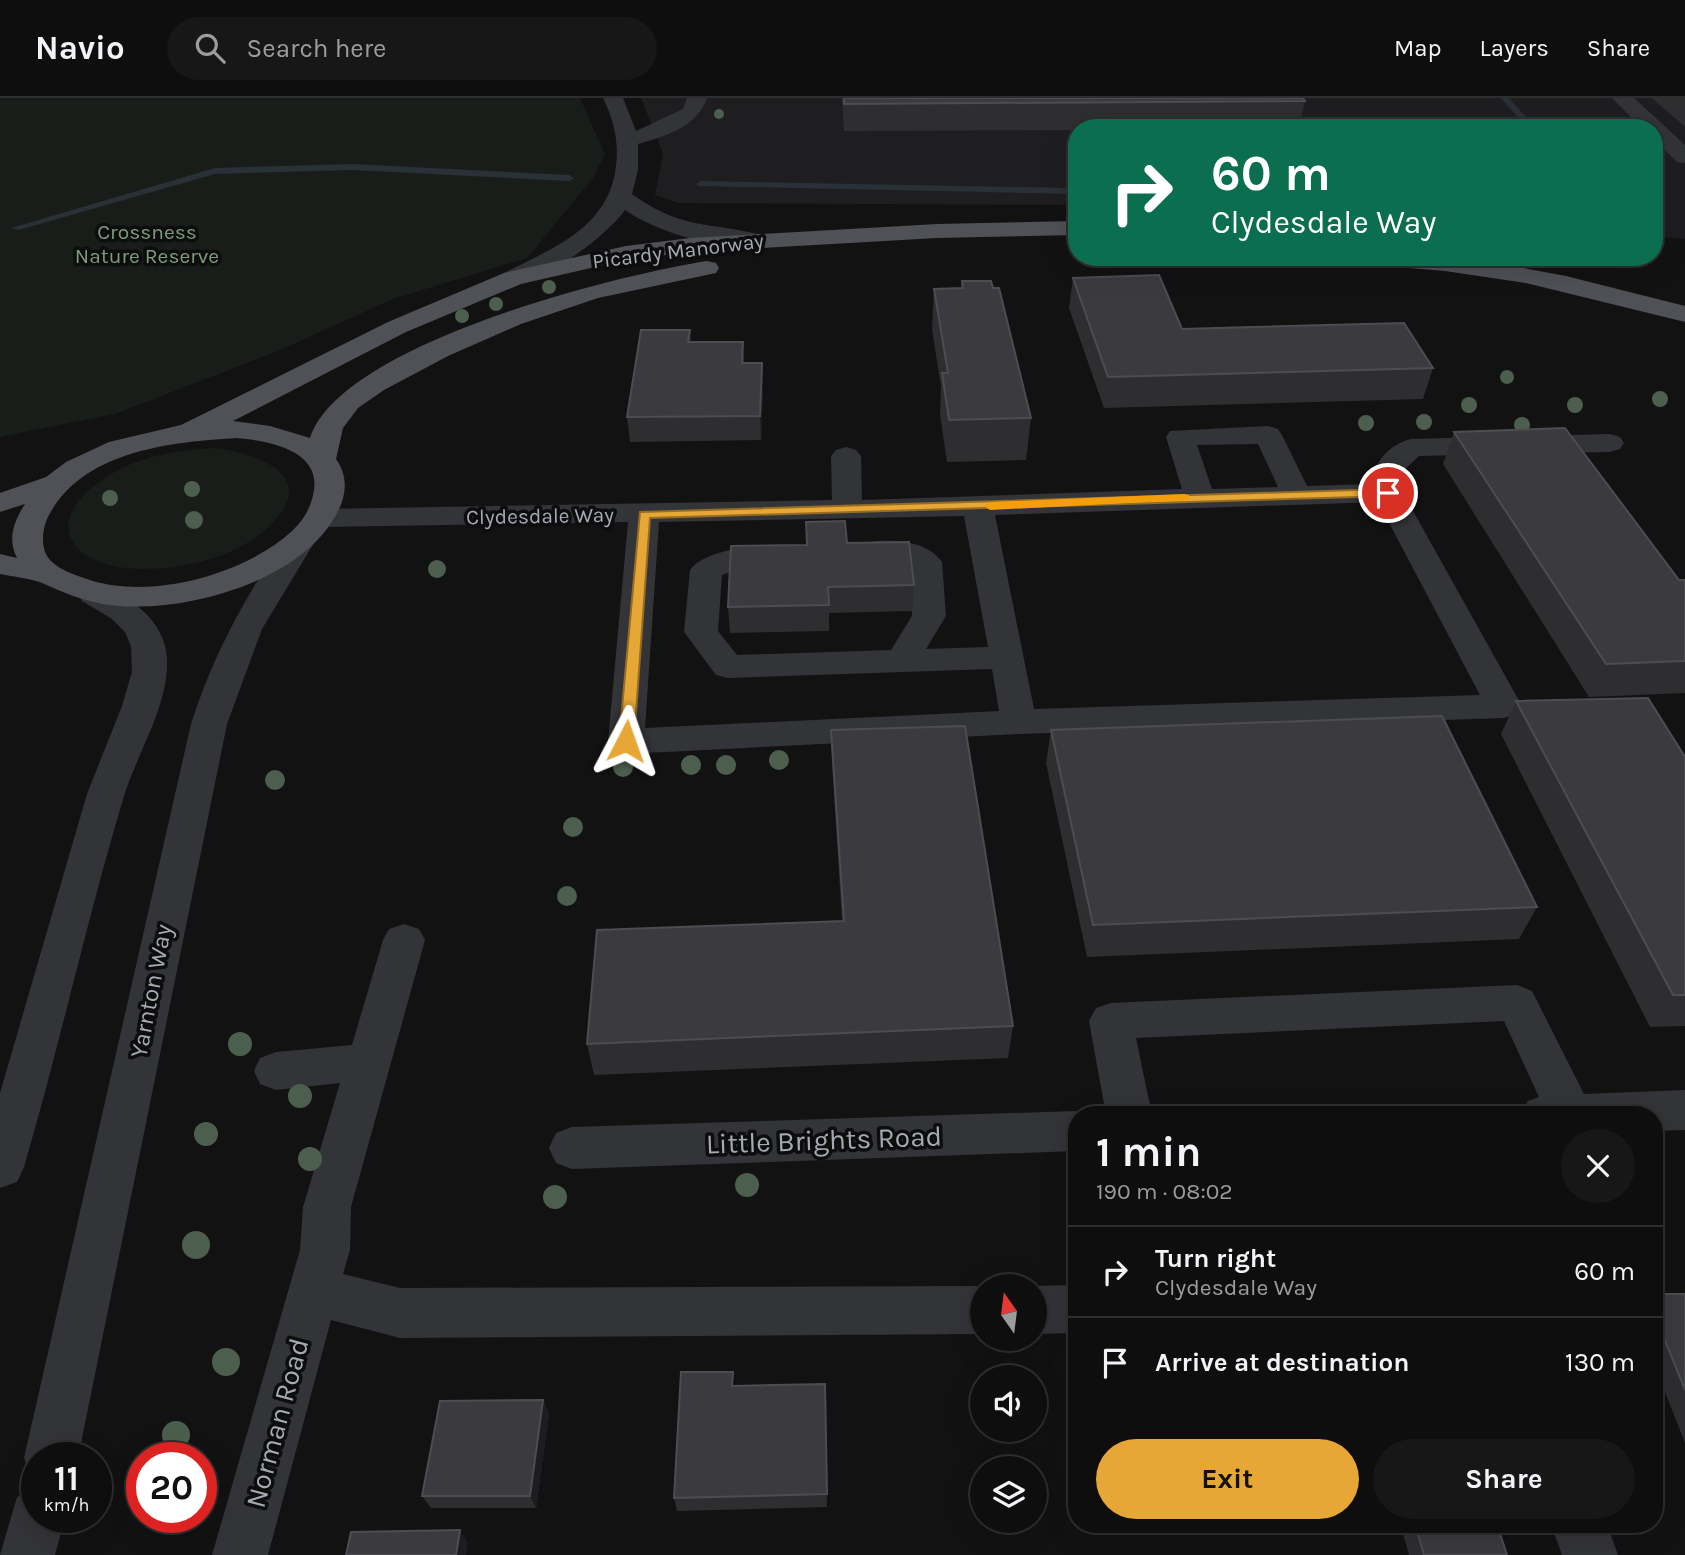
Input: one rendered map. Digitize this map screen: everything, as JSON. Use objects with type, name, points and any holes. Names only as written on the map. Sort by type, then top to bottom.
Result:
[{"type":"main road","name":"Picardy Manorway","points":[[191,431],[397,327],[513,278],[626,253],[754,240],[937,231],[1068,228]]},
{"type":"main road","name":"Picardy Manorway","points":[[322,458],[322,442],[334,417],[365,389],[482,330],[619,286],[708,268],[858,254],[1068,248]]},
{"type":"main road","points":[[1465,266],[1568,282],[1685,314]]},
{"type":"main road","points":[[1578,266],[1685,290]]},
{"type":"main road","points":[[0,503],[57,483],[88,463],[121,448],[191,431],[268,432],[302,444],[322,458],[331,493],[321,518],[298,543],[256,569],[203,588],[147,596],[94,594],[46,574],[0,564]]},
{"type":"main road","points":[[46,574],[31,556],[27,536],[33,514],[57,483]]},
{"type":"street","points":[[630,140],[657,132],[692,112],[697,98]]},
{"type":"street","points":[[1622,98],[1644,119]]},
{"type":"street","points":[[513,278],[582,241],[611,218],[624,189],[630,140],[624,105]]},
{"type":"street","points":[[1663,136],[1685,157]]},
{"type":"street","points":[[624,189],[644,215],[682,232],[754,240]]},
{"type":"street","points":[[1200,497],[1180,436],[1268,435],[1296,494]]},
{"type":"street","points":[[644,514],[626,741],[1019,722],[1504,706],[1388,493],[1387,470],[1411,448],[1611,443]]},
{"type":"street","points":[[846,456],[847,510]]},
{"type":"street","name":"Clydesdale Way","points":[[321,518],[978,507],[1041,502],[1388,493]]},
{"type":"street","points":[[978,507],[1019,722]]},
{"type":"street","name":"Yarnton Way","points":[[54,1442],[209,724],[224,673],[249,617],[298,543]]},
{"type":"street","points":[[846,553],[904,551],[926,562],[929,616],[901,661]]},
{"type":"street","points":[[807,554],[742,556],[706,570],[701,632],[728,667],[1007,657]]},
{"type":"street","points":[[0,1167],[87,855],[112,775],[144,690],[150,661],[147,637],[134,618],[94,594]]},
{"type":"street","name":"Norman Road","points":[[240,1555],[319,1271],[327,1207],[404,940]]},
{"type":"street","points":[[1127,1106],[1111,1021],[1517,1003],[1554,1106]]},
{"type":"street","points":[[276,1071],[368,1062]]},
{"type":"street","points":[[1663,1111],[1685,1110]]},
{"type":"street","name":"Little Brights Road","points":[[572,1148],[1068,1131]]},
{"type":"street","points":[[319,1271],[400,1312],[970,1310]]},
{"type":"street","points":[[1047,1310],[1068,1310]]},
{"type":"street","points":[[27,1555],[33,1533]]},
{"type":"street","points":[[1583,1533],[1590,1555]]},
{"type":"shaded area","points":[[641,98],[1685,98],[1685,239],[1663,237],[1663,119],[1068,119],[1068,205],[679,203],[655,195],[663,154]]},
{"type":"green space","name":"Crossness Nature Reserve","points":[[0,98],[580,98],[605,154],[594,177],[527,258],[393,299],[278,351],[115,414],[0,437]]},
{"type":"green space","points":[[215,448],[253,456],[269,464],[281,473],[288,485],[288,498],[280,514],[250,541],[206,560],[174,567],[143,569],[94,560],[79,550],[70,537],[69,522],[75,506],[90,489],[113,473],[162,454]]},
{"type":"building","points":[[844,98],[1303,98],[1305,101],[844,104]]},
{"type":"building","points":[[1159,275],[1182,329],[1404,323],[1433,368],[1108,377],[1073,278]]},
{"type":"building","points":[[962,281],[991,281],[993,288],[999,288],[1031,418],[949,420],[942,373],[948,373],[934,289],[963,288]]},
{"type":"building","points":[[641,330],[690,330],[688,342],[743,342],[742,363],[762,363],[760,416],[627,417]]},
{"type":"building","points":[[1565,428],[1679,580],[1685,580],[1685,661],[1606,664],[1454,432]]},
{"type":"building","points":[[845,521],[847,543],[909,542],[914,585],[828,587],[829,605],[728,607],[731,546],[807,545],[806,522]]},
{"type":"building","points":[[1648,698],[1685,757],[1685,995],[1673,995],[1516,701]]},
{"type":"building","points":[[1442,716],[1537,907],[1093,925],[1051,730]]},
{"type":"building","points":[[965,726],[1013,1026],[587,1044],[597,930],[844,921],[831,730]]},
{"type":"building","points":[[1663,1294],[1685,1294],[1685,1390],[1663,1335]]},
{"type":"building","points":[[681,1372],[733,1372],[732,1386],[825,1384],[827,1494],[674,1498]]},
{"type":"building","points":[[543,1400],[530,1496],[422,1496],[440,1401]]},
{"type":"building","points":[[460,1530],[456,1555],[346,1555],[351,1532]]},
{"type":"building","points":[[1418,1533],[1500,1533],[1507,1555],[1424,1555]]},
{"type":"waterway","points":[[1505,98],[1524,119]]},
{"type":"waterway","points":[[16,228],[215,171],[353,167],[569,178]]},
{"type":"waterway","points":[[701,184],[1068,191]]},
{"type":"slow traffic","points":[[990,506],[1184,498]]},
{"type":"route","points":[[626,741],[644,514],[978,507],[1041,502],[1388,493]]}]
